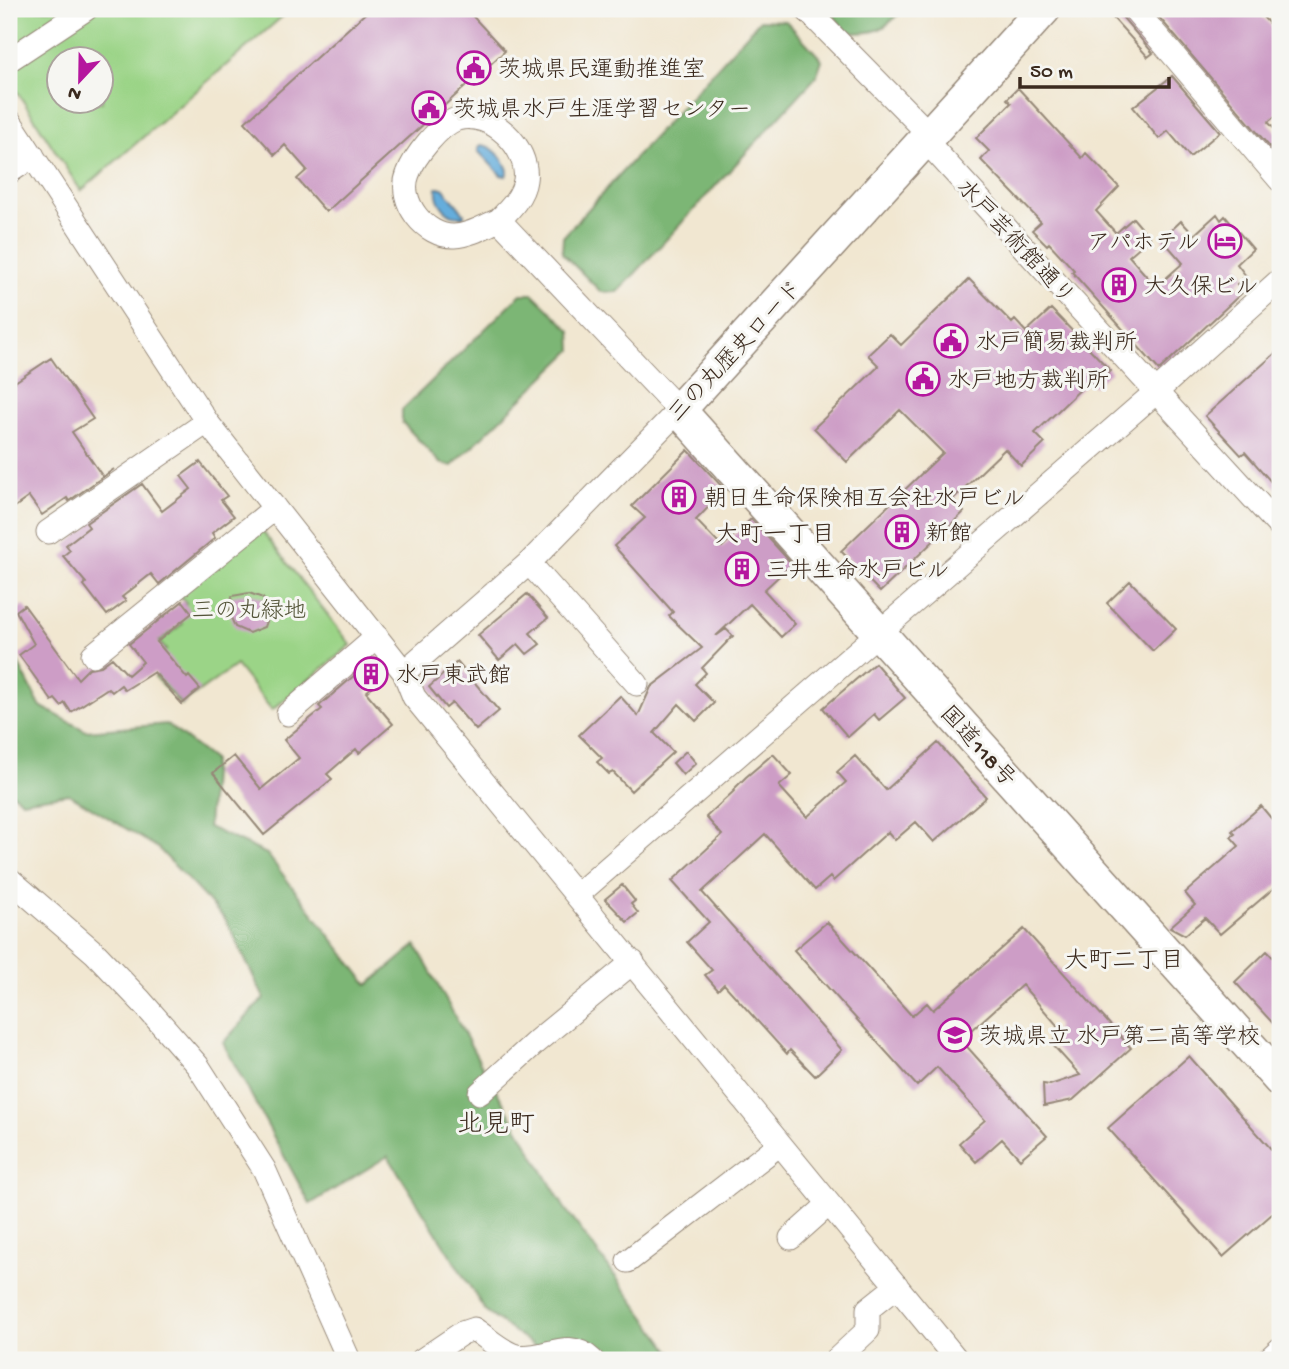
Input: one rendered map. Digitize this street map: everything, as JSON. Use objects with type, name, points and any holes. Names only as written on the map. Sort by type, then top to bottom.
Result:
[{"type":"highway","name":"三の丸歴史ロード","points":[[678,410],[1044,9]]},
{"type":"highway","name":"国道118号","points":[[678,410],[1280,1080]]},
{"type":"street","points":[[9,60],[86,9]]},
{"type":"street","name":"水戸芸術館通り","points":[[806,9],[927,138],[1280,527]]},
{"type":"street","points":[[1134,9],[1280,180]]},
{"type":"street","points":[[475,118],[497,128],[516,144],[526,162],[525,183],[516,203],[499,220],[471,233],[452,236],[432,230],[407,202],[404,184],[411,164],[432,137],[455,119],[475,118]]},
{"type":"street","points":[[9,120],[207,422],[404,672],[414,697],[957,1360]]},
{"type":"street","points":[[9,172],[33,156]]},
{"type":"street","points":[[499,220],[678,410]]},
{"type":"street","points":[[577,895],[1156,393],[1280,280]]},
{"type":"street","name":"三の丸歴史ロード","points":[[404,672],[529,563],[678,410]]},
{"type":"street","points":[[48,532],[207,422]]},
{"type":"street","points":[[93,655],[275,508]]},
{"type":"street","points":[[529,563],[638,684]]},
{"type":"street","points":[[288,714],[377,637]]},
{"type":"street","points":[[9,879],[95,953],[198,1066],[264,1169],[349,1360]]},
{"type":"street","points":[[480,1093],[537,1041],[633,962]]},
{"type":"street","points":[[628,1261],[780,1144]]},
{"type":"street","points":[[791,1238],[829,1204]]},
{"type":"street","points":[[836,1360],[868,1330],[869,1309],[897,1286]]},
{"type":"street","points":[[422,1360],[462,1333],[474,1329],[514,1356],[568,1349],[583,1352],[592,1360]]},
{"type":"street","points":[[1268,1360],[1280,1349]]},
{"type":"green space","points":[[9,9],[291,9],[81,191],[9,79]]},
{"type":"green space","points":[[829,9],[903,9],[879,30],[856,33],[846,32]]},
{"type":"green space","points":[[760,20],[786,21],[822,60],[816,77],[618,292],[601,292],[562,253],[563,237]]},
{"type":"green space","points":[[521,294],[533,294],[571,331],[572,350],[452,466],[440,463],[402,422],[402,410]]},
{"type":"green space","name":"三の丸緑地","points":[[260,528],[351,645],[272,710],[236,665],[181,705],[155,677],[165,669],[156,659],[166,650],[159,642],[182,624],[174,614],[186,603],[177,592]]},
{"type":"green space","points":[[9,645],[40,706],[86,731],[167,724],[213,760],[208,827],[267,854],[368,985],[416,945],[483,1068],[564,1207],[677,1360],[554,1360],[486,1312],[388,1156],[310,1204],[223,1043],[264,998],[226,920],[158,848],[69,794],[22,801],[9,791]]},
{"type":"water","points":[[480,145],[489,147],[500,157],[508,170],[506,176],[501,175],[478,151]]},
{"type":"water","points":[[437,188],[443,188],[464,213],[464,217],[453,215],[444,209],[438,199]]},
{"type":"building","points":[[370,9],[466,9],[505,51],[326,212],[297,179],[307,170],[285,145],[275,155],[245,122]]},
{"type":"building","points":[[1105,9],[1120,9],[1123,18],[1153,53],[1148,57]]},
{"type":"building","points":[[1152,9],[1256,9],[1280,36],[1280,112],[1268,122],[1280,135],[1280,159]]},
{"type":"building","points":[[1172,76],[1220,132],[1190,157],[1168,131],[1159,139],[1133,107]]},
{"type":"building","points":[[1018,88],[1082,158],[1086,153],[1119,187],[1096,211],[1116,233],[1133,218],[1150,238],[1129,256],[1156,287],[1183,263],[1162,239],[1181,221],[1194,235],[1217,214],[1221,220],[1225,216],[1253,249],[1237,264],[1246,276],[1237,284],[1244,291],[1159,370],[1072,272],[1074,270],[1049,243],[1047,245],[1032,230],[1041,222],[981,160],[989,151],[976,138],[1011,103],[1007,99]]},
{"type":"building","points":[[969,279],[1012,323],[1015,320],[1026,332],[1051,309],[1111,371],[1094,387],[1089,381],[1035,433],[1045,443],[1021,466],[1005,449],[953,499],[964,512],[880,592],[841,551],[943,453],[900,410],[847,462],[814,428],[879,366],[868,355],[890,334],[901,345]]},
{"type":"building","points":[[1280,349],[1280,492],[1245,452],[1241,455],[1205,416]]},
{"type":"building","points":[[51,358],[93,419],[72,432],[103,477],[69,501],[67,498],[42,515],[29,497],[9,511],[9,386]]},
{"type":"building","points":[[688,450],[725,490],[696,520],[722,547],[751,519],[792,564],[764,590],[795,624],[781,637],[750,604],[716,636],[726,629],[733,636],[702,668],[706,673],[695,684],[714,703],[696,721],[679,704],[654,733],[673,752],[631,791],[613,772],[609,774],[597,762],[602,758],[579,735],[620,696],[638,716],[651,687],[702,648],[669,616],[673,612],[614,546],[645,518],[632,506]]},
{"type":"building","points":[[200,462],[227,496],[221,500],[234,516],[212,533],[215,538],[159,584],[151,574],[122,597],[126,601],[107,615],[84,585],[86,583],[63,556],[70,550],[66,545],[89,527],[86,523],[142,484],[162,511],[191,489],[181,476]]},
{"type":"building","points":[[1130,581],[1176,629],[1153,651],[1107,603]]},
{"type":"building","points":[[249,593],[263,598],[269,612],[264,627],[249,633],[235,627],[229,613],[232,596]]},
{"type":"building","points":[[527,594],[548,618],[530,633],[540,644],[527,654],[518,644],[499,660],[478,635]]},
{"type":"building","points":[[183,601],[192,613],[157,642],[187,678],[189,676],[200,689],[182,704],[154,672],[125,690],[121,685],[112,692],[108,688],[71,712],[65,703],[61,706],[55,699],[52,701],[19,655],[34,644],[16,611],[24,605],[78,679],[89,668],[101,666],[112,658],[128,675],[143,662],[129,644]]},
{"type":"building","points":[[370,662],[384,677],[366,692],[393,724],[359,753],[356,749],[327,774],[332,779],[264,835],[213,773],[234,756],[261,789],[299,758],[284,740],[322,709],[319,706]]},
{"type":"building","points":[[457,662],[499,711],[476,730],[452,703],[446,708],[429,687]]},
{"type":"building","points":[[875,663],[905,698],[879,720],[874,714],[848,737],[823,708]]},
{"type":"building","points":[[938,743],[986,797],[934,842],[916,822],[895,840],[888,832],[833,881],[830,877],[815,890],[765,834],[702,892],[842,1050],[815,1076],[790,1050],[787,1054],[724,984],[718,990],[705,975],[712,970],[687,942],[709,922],[672,881],[722,835],[706,817],[773,754],[792,775],[779,786],[807,817],[846,782],[837,772],[855,756],[886,790]]},
{"type":"building","points":[[686,751],[696,763],[683,775],[673,763]]},
{"type":"building","points":[[1261,806],[1280,829],[1280,883],[1220,934],[1205,918],[1185,935],[1170,927],[1195,905],[1185,893],[1239,846],[1231,837],[1235,834],[1232,831]]},
{"type":"building","points":[[622,885],[635,901],[631,904],[638,913],[627,922],[605,899]]},
{"type":"building","points":[[827,922],[912,1016],[927,1003],[933,1010],[1024,929],[1131,1048],[1073,1100],[1044,1106],[1043,1084],[1050,1085],[1080,1075],[1051,1043],[1056,1038],[1057,1025],[1022,985],[961,1040],[1047,1136],[1020,1159],[1002,1139],[976,1162],[959,1143],[985,1120],[937,1067],[917,1086],[794,950]]},
{"type":"building","points":[[1267,951],[1280,965],[1280,1031],[1235,982]]},
{"type":"building","points":[[1189,1056],[1280,1159],[1280,1207],[1223,1257],[1108,1128]]},
{"type":"place","name":"茨城県民運動推進室","points":[[474,68]]},
{"type":"place","name":"茨城県水戸生涯学習センター","points":[[429,108]]},
{"type":"place","name":"アパホテル","points":[[1225,241]]},
{"type":"place","name":"大久保ビル","points":[[1119,285]]},
{"type":"place","name":"水戸簡易裁判所","points":[[951,341]]},
{"type":"place","name":"水戸地方裁判所","points":[[923,379]]},
{"type":"place","name":"朝日生命保険相互会社水戸ビル","points":[[679,497]]},
{"type":"place","name":"新館","points":[[902,532]]},
{"type":"place","name":"三井生命水戸ビル","points":[[742,569]]},
{"type":"place","name":"水戸東武館","points":[[371,674]]},
{"type":"place","name":"茨城県立 水戸第二高等学校","points":[[955,1035]]},
{"type":"district","name":"大町一丁目","points":[[775,533]]},
{"type":"district","name":"大町二丁目","points":[[1124,959]]},
{"type":"district","name":"北見町","points":[[496,1122]]}]
